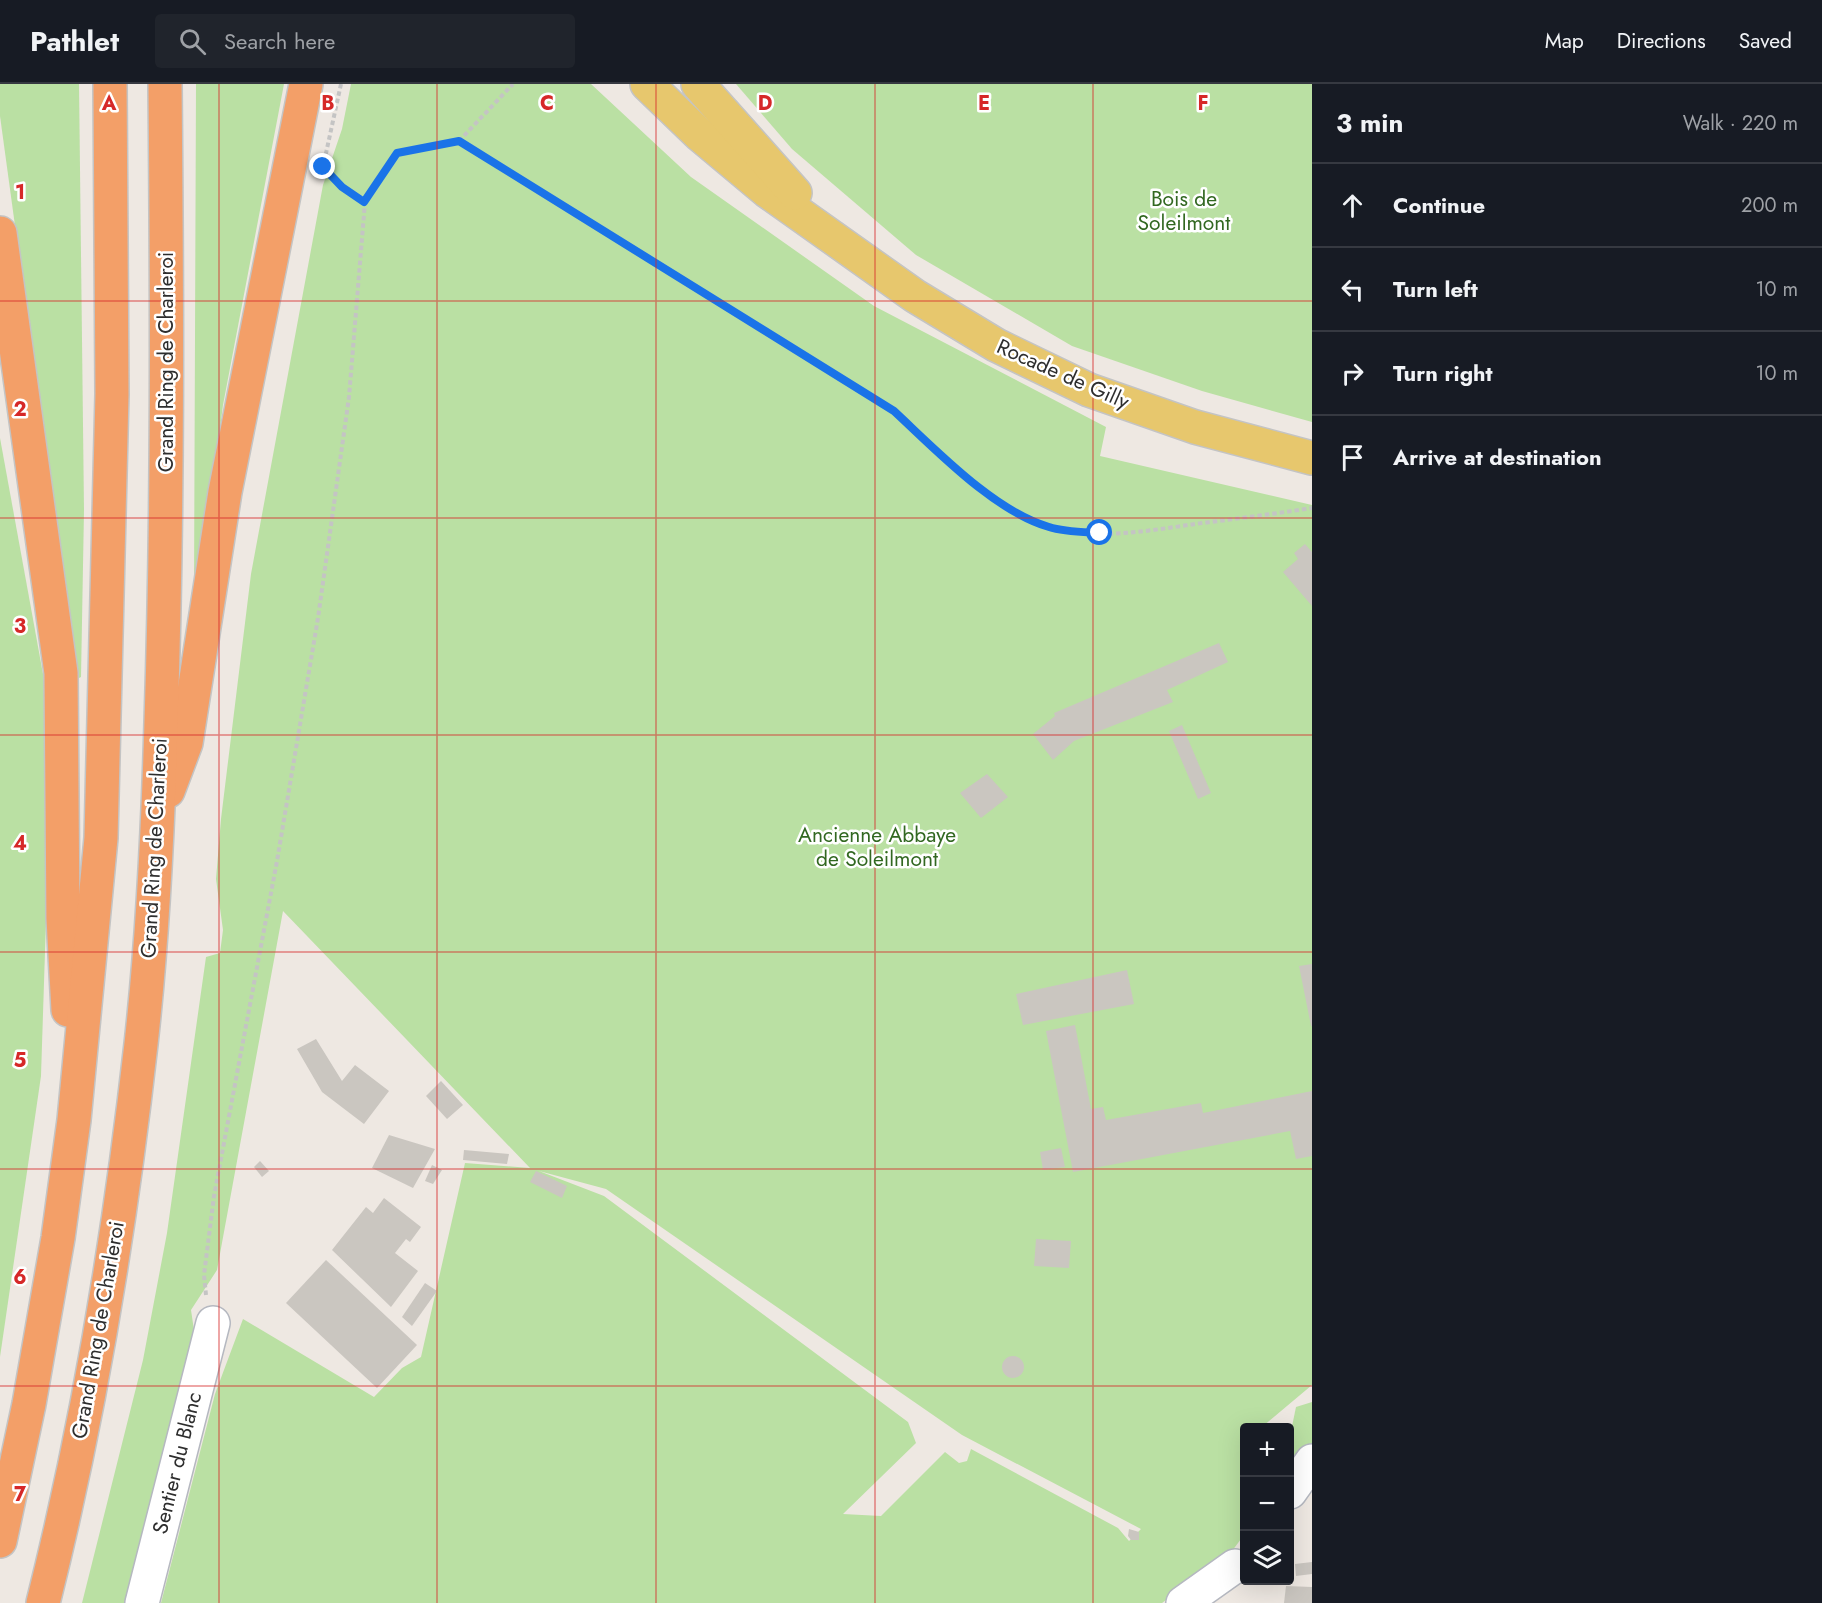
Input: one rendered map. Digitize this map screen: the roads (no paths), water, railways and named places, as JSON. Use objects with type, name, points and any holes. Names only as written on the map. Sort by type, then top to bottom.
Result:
[{"type":"highway","points":[[0,1541],[34,1380],[58,1238],[74,1120],[102,826],[112,394],[110,84]]},
{"type":"highway","name":"Grand Ring de Charleroi","points":[[42,1603],[85,1409],[119,1213],[142,1041],[158,818],[165,620],[167,412],[165,84]]},
{"type":"highway","points":[[158,818],[186,743],[225,492],[306,84]]},
{"type":"highway","points":[[0,233],[61,673],[63,918],[74,1120]]},
{"type":"main road","points":[[647,84],[700,135],[766,191],[837,240]]},
{"type":"main road","points":[[698,84],[837,240]]},
{"type":"main road","name":"Rocade de Gilly","points":[[837,240],[915,296],[996,345],[1089,390],[1195,427],[1312,458]]},
{"type":"street","name":"Sentier du Blanc","points":[[142,1603],[213,1323]]},
{"type":"street","points":[[1294,1486],[1312,1461]]},
{"type":"street","points":[[1183,1603],[1240,1559]]},
{"type":"street","points":[[1212,1603],[1240,1559]]},
{"type":"park label","name":"Bois de Soleilmont","points":[[1184,211]]},
{"type":"park label","name":"Ancienne Abbaye de Soleilmont","points":[[877,847]]}]
